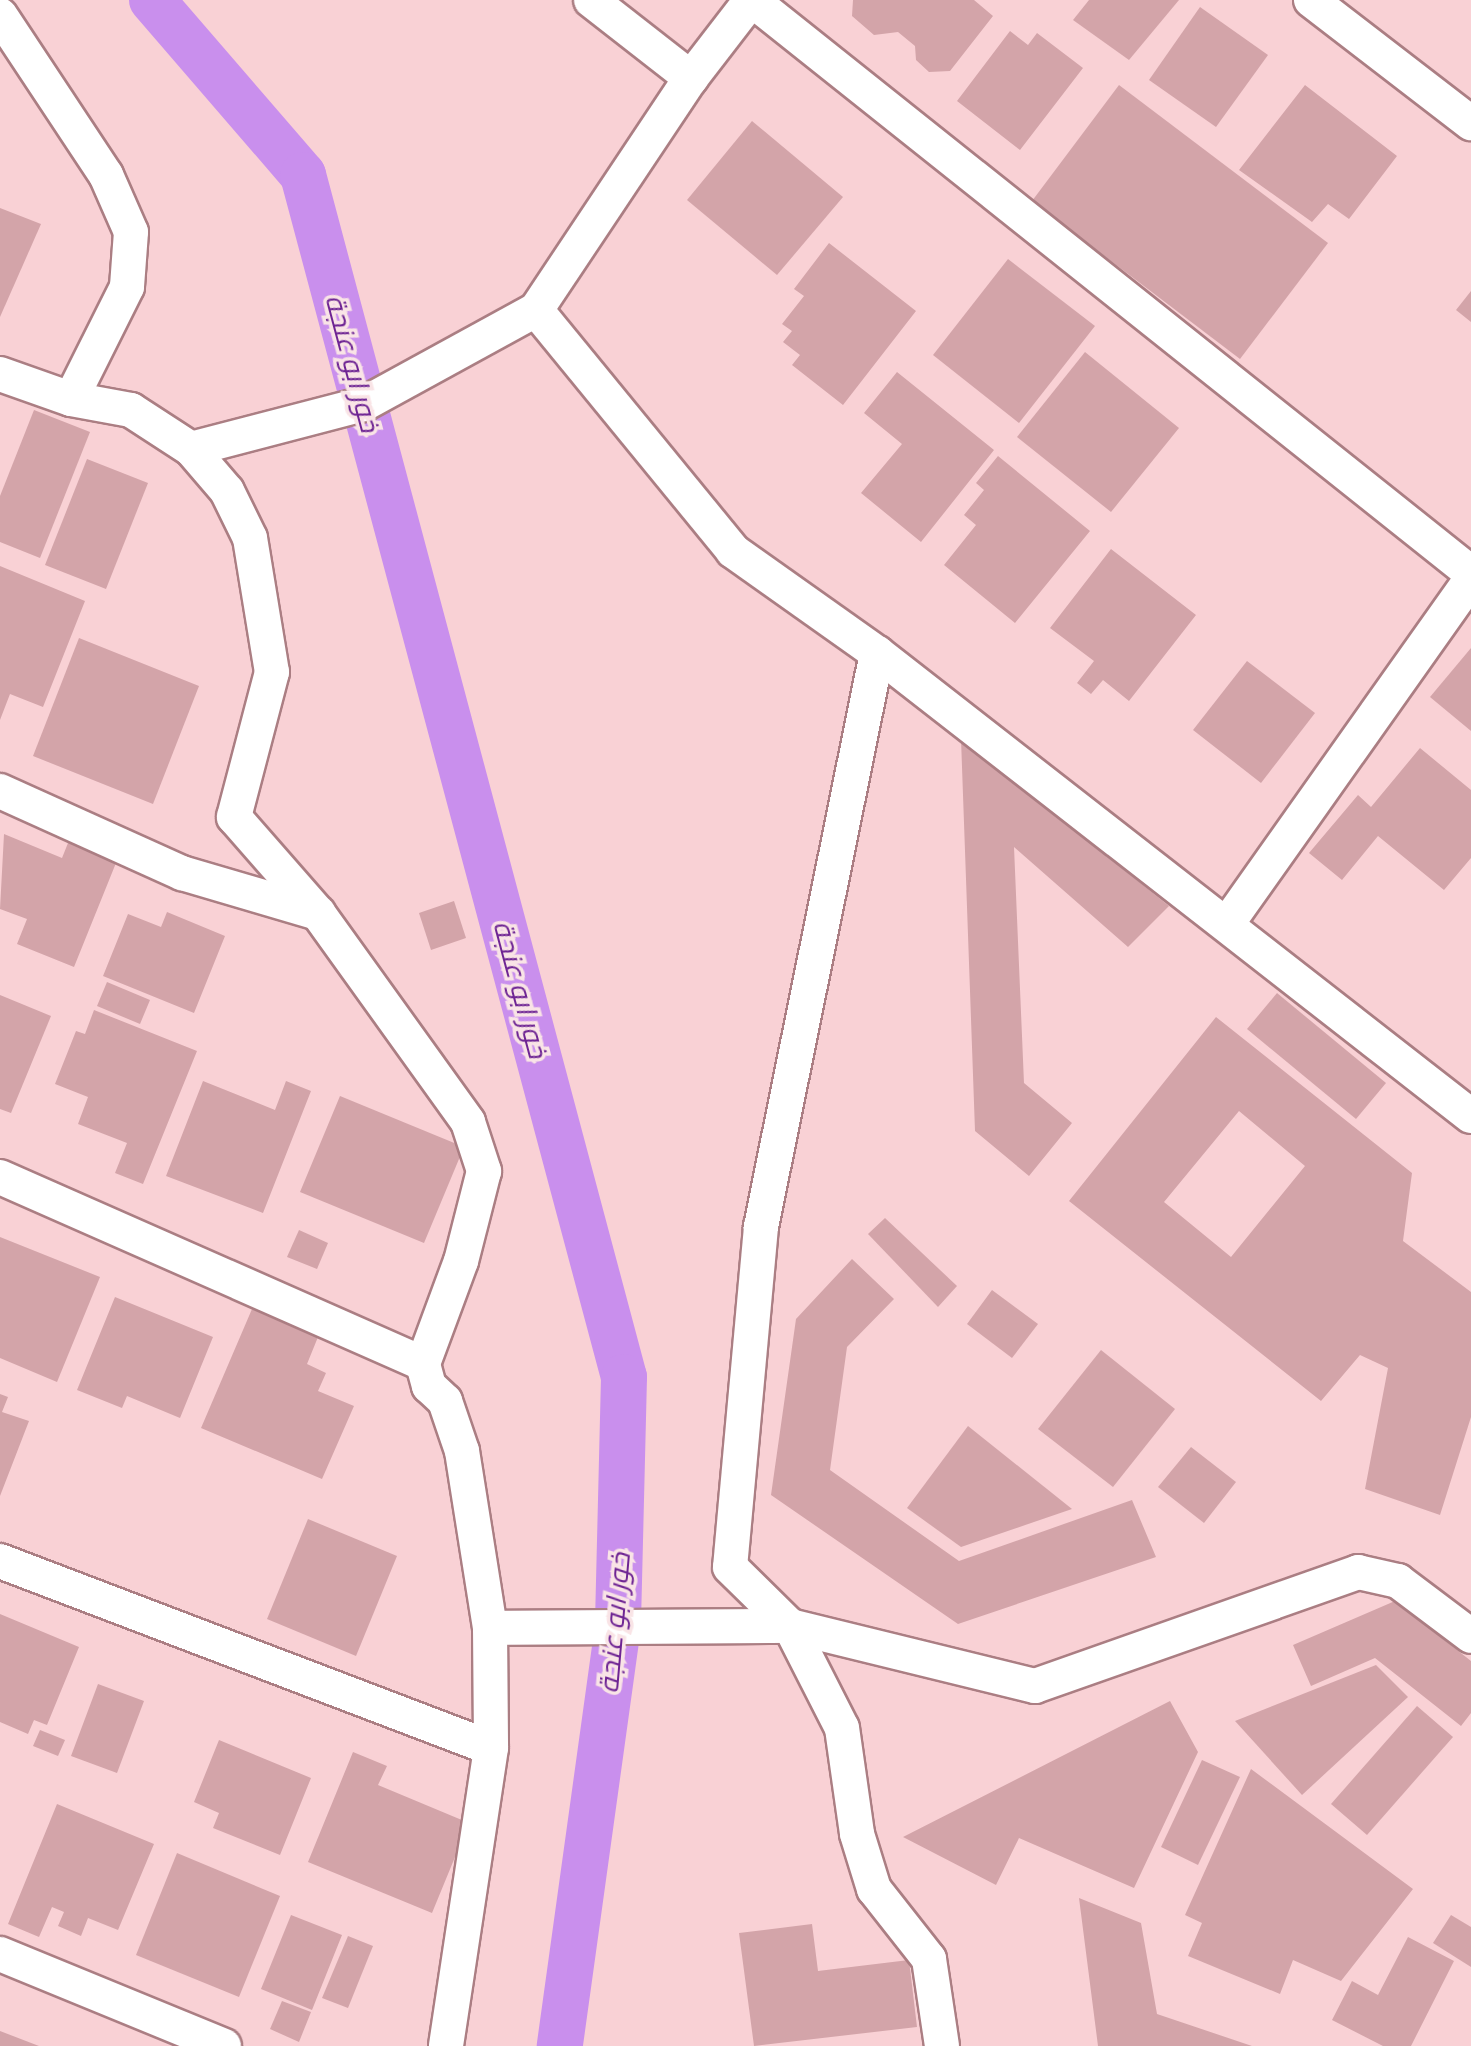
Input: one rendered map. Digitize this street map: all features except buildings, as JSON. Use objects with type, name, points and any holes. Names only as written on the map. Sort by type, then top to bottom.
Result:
[{"type":"street","points":[[591,0],[691,78]]},
{"type":"street","points":[[191,449],[364,404],[536,310],[691,78],[752,0],[1471,576],[1227,924]]},
{"type":"street","points":[[1311,0],[1471,123]]},
{"type":"street","points":[[0,15],[106,175],[131,232],[127,287],[71,399]]},
{"type":"street","points":[[536,310],[733,551],[877,653],[1471,1116]]},
{"type":"street","points":[[0,374],[71,399],[131,410],[191,449],[227,491],[250,538],[272,672],[234,817],[318,913],[468,1122],[484,1171],[469,1215],[461,1261],[423,1364],[429,1386],[445,1401],[462,1451],[490,1628],[491,1748],[446,2046]]},
{"type":"street","points":[[877,653],[761,1227],[730,1567],[790,1626],[842,1728],[857,1834],[874,1889],[929,1959],[942,2046]]},
{"type":"street","points":[[0,791],[182,873],[318,913]]},
{"type":"street","points":[[0,1177],[423,1364]]},
{"type":"street","points":[[0,1561],[491,1748]]},
{"type":"street","points":[[490,1628],[790,1626],[1035,1686],[1358,1572],[1398,1581],[1471,1636]]},
{"type":"street","points":[[0,1954],[224,2046]]},
{"type":"waterway","name":"خور ابو عنجة","points":[[152,0],[303,175],[624,1377],[618,1626],[560,2046]]}]
